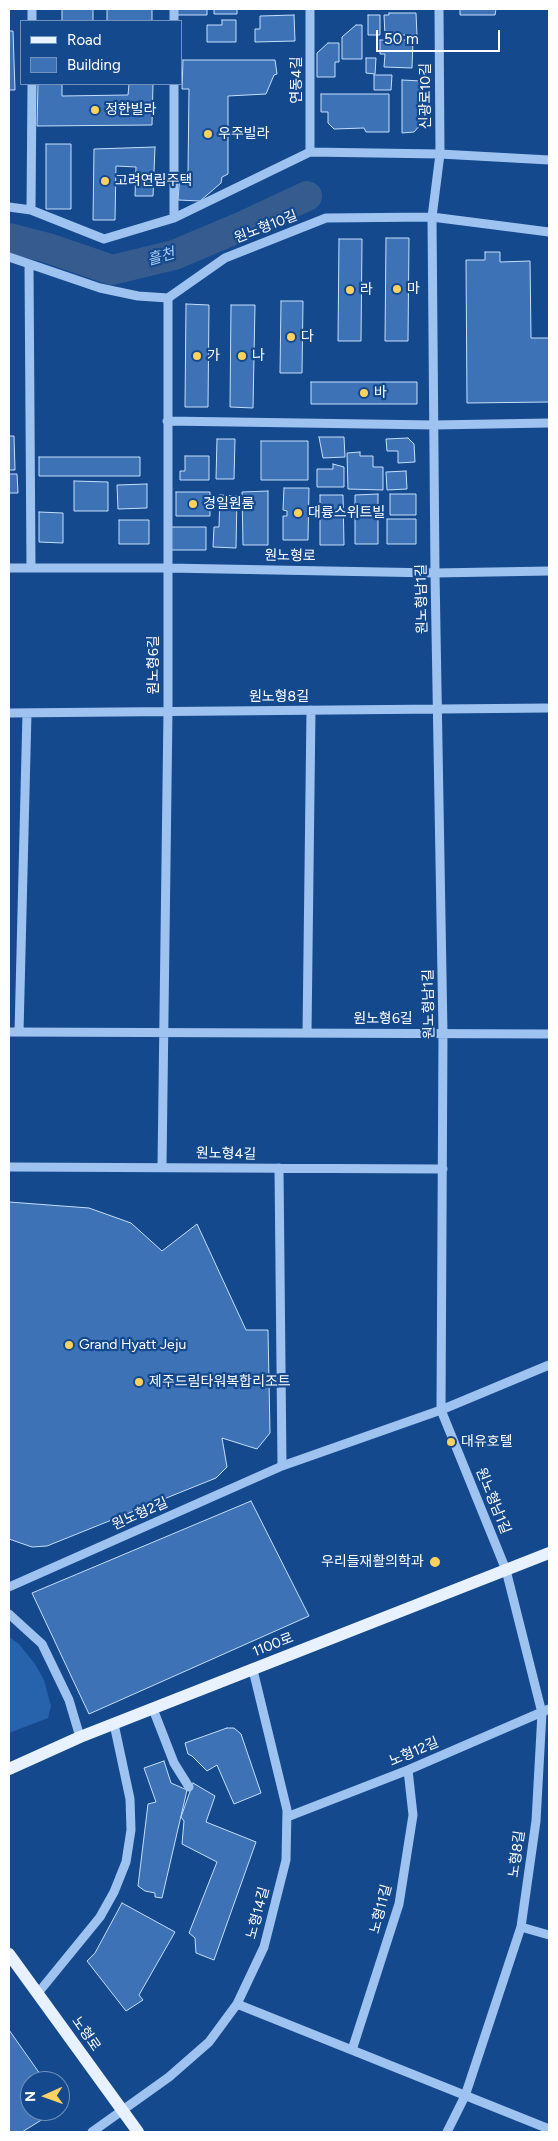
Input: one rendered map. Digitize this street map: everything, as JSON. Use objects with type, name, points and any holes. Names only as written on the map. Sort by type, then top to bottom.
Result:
[{"type":"main road","name":"1100로","points":[[9,1769],[80,1737],[549,1553]]},
{"type":"main road","name":"노형로","points":[[9,1954],[138,2132]]},
{"type":"street","name":"연동4길","points":[[310,9],[310,152]]},
{"type":"street","name":"신광로10길","points":[[439,9],[440,154]]},
{"type":"street","points":[[31,210],[32,85]]},
{"type":"street","points":[[174,85],[174,218]]},
{"type":"street","points":[[9,207],[31,210],[104,239],[174,218],[310,152],[440,154],[549,160]]},
{"type":"street","name":"원노형남1길","points":[[440,154],[432,217],[435,573],[443,1033],[441,1410],[506,1570]]},
{"type":"street","name":"원노형10길","points":[[168,298],[225,258],[326,218],[432,217],[549,232]]},
{"type":"street","points":[[9,257],[100,288],[138,296],[168,298]]},
{"type":"street","points":[[29,265],[31,568]]},
{"type":"street","name":"원노형6길","points":[[162,1166],[168,711],[168,298]]},
{"type":"street","points":[[167,421],[434,425],[549,423]]},
{"type":"street","name":"원노형로","points":[[9,568],[168,568],[435,573],[549,571]]},
{"type":"street","name":"원노형8길","points":[[9,713],[549,708]]},
{"type":"street","points":[[307,1033],[311,710]]},
{"type":"street","points":[[20,1032],[27,713]]},
{"type":"street","name":"원노형6길","points":[[9,1032],[549,1034]]},
{"type":"street","name":"원노형4길","points":[[9,1167],[162,1166],[443,1169]]},
{"type":"street","points":[[279,1168],[282,1466]]},
{"type":"street","name":"원노형2길","points":[[9,1587],[282,1466],[441,1410],[549,1365]]},
{"type":"street","name":"노형8길","points":[[447,2132],[465,2096],[521,1927],[536,1821],[545,1711],[506,1570]]},
{"type":"street","points":[[9,1614],[42,1644],[69,1700],[80,1737]]},
{"type":"street","name":"노형14길","points":[[92,2132],[169,2077],[209,2042],[237,2004],[264,1947],[286,1860],[287,1817],[253,1670]]},
{"type":"street","points":[[153,1708],[174,1763],[189,1786]]},
{"type":"street","name":"노형12길","points":[[287,1817],[408,1770],[545,1711]]},
{"type":"street","points":[[38,1993],[100,1917],[114,1892],[126,1862],[131,1830],[130,1799],[114,1724]]},
{"type":"street","name":"노형11길","points":[[352,2050],[398,1904],[412,1815],[408,1770]]},
{"type":"street","points":[[521,1927],[549,1935]]},
{"type":"street","points":[[237,2004],[549,2129]]},
{"type":"shaded area","points":[[9,1637],[19,1644],[35,1664],[44,1680],[51,1706],[48,1718],[9,1733]]},
{"type":"building","points":[[62,9],[93,9],[93,20],[62,20]]},
{"type":"building","points":[[107,9],[152,9],[152,20],[107,20]]},
{"type":"building","points":[[177,9],[207,9],[207,15],[177,15]]},
{"type":"building","points":[[214,9],[237,9],[237,14],[214,14]]},
{"type":"building","points":[[460,9],[496,9],[495,15],[460,15]]},
{"type":"building","points":[[389,13],[416,13],[417,35],[385,35],[384,15],[389,15]]},
{"type":"building","points":[[294,15],[295,41],[255,42],[255,29],[260,29],[260,16]]},
{"type":"building","points":[[368,15],[380,15],[380,35],[368,35]]},
{"type":"building","points":[[222,20],[236,20],[236,42],[207,42],[207,25],[222,25]]},
{"type":"building","points":[[356,25],[362,25],[362,59],[342,59],[342,37]]},
{"type":"building","points":[[9,31],[13,31],[15,90],[9,90]]},
{"type":"building","points":[[380,40],[413,40],[412,68],[384,67],[385,54],[380,54]]},
{"type":"building","points":[[328,43],[339,43],[339,62],[335,62],[335,77],[317,77],[317,53]]},
{"type":"building","points":[[366,58],[376,58],[375,74],[366,73]]},
{"type":"building","name":"우주빌라","points":[[183,60],[275,60],[277,74],[274,75],[266,94],[228,96],[228,174],[222,177],[221,183],[200,201],[178,200],[180,173],[188,174],[189,89],[182,89]]},
{"type":"building","points":[[374,75],[392,75],[391,90],[374,90]]},
{"type":"building","points":[[402,80],[421,81],[422,123],[414,132],[402,133]]},
{"type":"building","name":"정한빌라","points":[[38,85],[62,85],[62,96],[128,95],[129,85],[153,85],[152,125],[37,126]]},
{"type":"building","points":[[321,94],[389,94],[389,132],[366,132],[364,128],[334,129],[328,123],[328,112],[321,112]]},
{"type":"building","points":[[46,144],[71,144],[71,209],[46,209]]},
{"type":"building","name":"고려연립주택","points":[[155,147],[153,196],[135,196],[136,167],[116,166],[115,220],[93,220],[94,149]]},
{"type":"building","name":"마","points":[[386,238],[409,238],[408,341],[385,341]]},
{"type":"building","name":"라","points":[[339,239],[362,239],[361,341],[338,341]]},
{"type":"building","points":[[485,252],[500,252],[500,262],[530,261],[531,338],[549,338],[549,402],[467,403],[466,260],[485,260]]},
{"type":"building","name":"다","points":[[281,301],[303,301],[302,373],[280,373]]},
{"type":"building","name":"가","points":[[186,304],[209,305],[208,407],[185,407]]},
{"type":"building","name":"나","points":[[231,305],[255,305],[253,408],[230,407]]},
{"type":"building","name":"바","points":[[311,382],[417,382],[417,404],[311,404]]},
{"type":"building","points":[[9,436],[14,436],[15,470],[9,470]]},
{"type":"building","points":[[319,437],[344,437],[345,457],[323,458]]},
{"type":"building","points":[[408,438],[414,444],[415,462],[398,463],[398,451],[387,451],[386,439]]},
{"type":"building","points":[[217,439],[235,439],[234,479],[216,479]]},
{"type":"building","points":[[261,441],[308,441],[308,480],[261,480]]},
{"type":"building","points":[[360,452],[360,456],[373,456],[373,467],[383,467],[383,490],[348,489],[347,453]]},
{"type":"building","points":[[185,456],[209,456],[209,480],[180,480],[180,471],[185,471]]},
{"type":"building","points":[[39,457],[140,457],[140,476],[39,476]]},
{"type":"building","points":[[333,464],[344,467],[344,487],[317,487],[317,469],[333,469]]},
{"type":"building","points":[[406,471],[407,489],[387,490],[386,472]]},
{"type":"building","points":[[9,474],[17,474],[18,493],[9,493]]},
{"type":"building","points":[[74,481],[108,482],[108,511],[74,511]]},
{"type":"building","points":[[147,484],[147,508],[118,509],[117,485]]},
{"type":"building","name":"대륭스위트빌","points":[[284,488],[309,488],[308,540],[283,540],[283,516],[287,516],[287,511],[283,510]]},
{"type":"building","points":[[268,491],[268,545],[243,545],[242,492]]},
{"type":"building","name":"경일원룸","points":[[176,492],[210,492],[210,516],[176,516]]},
{"type":"building","points":[[378,494],[378,544],[355,544],[355,495]]},
{"type":"building","points":[[390,494],[416,494],[416,515],[390,515]]},
{"type":"building","points":[[220,495],[237,496],[236,548],[213,547],[214,527],[219,527]]},
{"type":"building","points":[[320,495],[343,495],[344,545],[320,545]]},
{"type":"building","points":[[39,512],[63,513],[63,543],[39,542]]},
{"type":"building","points":[[387,519],[416,519],[416,544],[387,544]]},
{"type":"building","points":[[119,520],[149,520],[149,544],[119,544]]},
{"type":"building","points":[[171,527],[206,527],[206,550],[171,550]]},
{"type":"building","name":"제주드림타워복합리조트","points":[[9,1202],[89,1208],[131,1223],[162,1251],[197,1224],[246,1330],[268,1330],[270,1433],[257,1449],[222,1438],[227,1467],[216,1478],[47,1546],[32,1547],[9,1539]]},
{"type":"building","points":[[251,1501],[309,1616],[89,1714],[32,1593]]},
{"type":"building","points":[[227,1728],[234,1728],[241,1734],[261,1793],[234,1804],[217,1765],[207,1771],[188,1754],[185,1743]]},
{"type":"building","points":[[164,1761],[171,1783],[187,1790],[162,1898],[155,1897],[155,1893],[145,1891],[138,1886],[148,1804],[156,1802],[144,1768]]},
{"type":"building","points":[[193,1783],[215,1796],[206,1822],[256,1842],[214,1960],[196,1953],[195,1938],[189,1933],[217,1862],[182,1844],[184,1821],[181,1817]]},
{"type":"building","points":[[122,1903],[175,1932],[139,1995],[143,2000],[126,2011],[87,1961],[95,1953]]},
{"type":"building","points":[[9,2030],[38,2071],[20,2071],[20,2121],[40,2121],[22,2132],[9,2132]]},
{"type":"waterway","name":"흘천","points":[[9,238],[48,248],[112,270],[174,255],[307,196]]},
{"type":"place","name":"정한빌라","points":[[95,110]]},
{"type":"place","name":"우주빌라","points":[[208,134]]},
{"type":"place","name":"고려연립주택","points":[[105,181]]},
{"type":"place","name":"마","points":[[397,289]]},
{"type":"place","name":"라","points":[[350,290]]},
{"type":"place","name":"다","points":[[291,337]]},
{"type":"place","name":"가","points":[[197,356]]},
{"type":"place","name":"나","points":[[242,356]]},
{"type":"place","name":"바","points":[[364,393]]},
{"type":"place","name":"경일원룸","points":[[193,504]]},
{"type":"place","name":"대륭스위트빌","points":[[298,513]]},
{"type":"place","name":"Grand Hyatt Jeju","points":[[69,1345]]},
{"type":"place","name":"제주드림타워복합리조트","points":[[139,1382]]},
{"type":"place","name":"대유호텔","points":[[451,1442]]},
{"type":"place","name":"우리들재활의학과","points":[[435,1562]]}]
